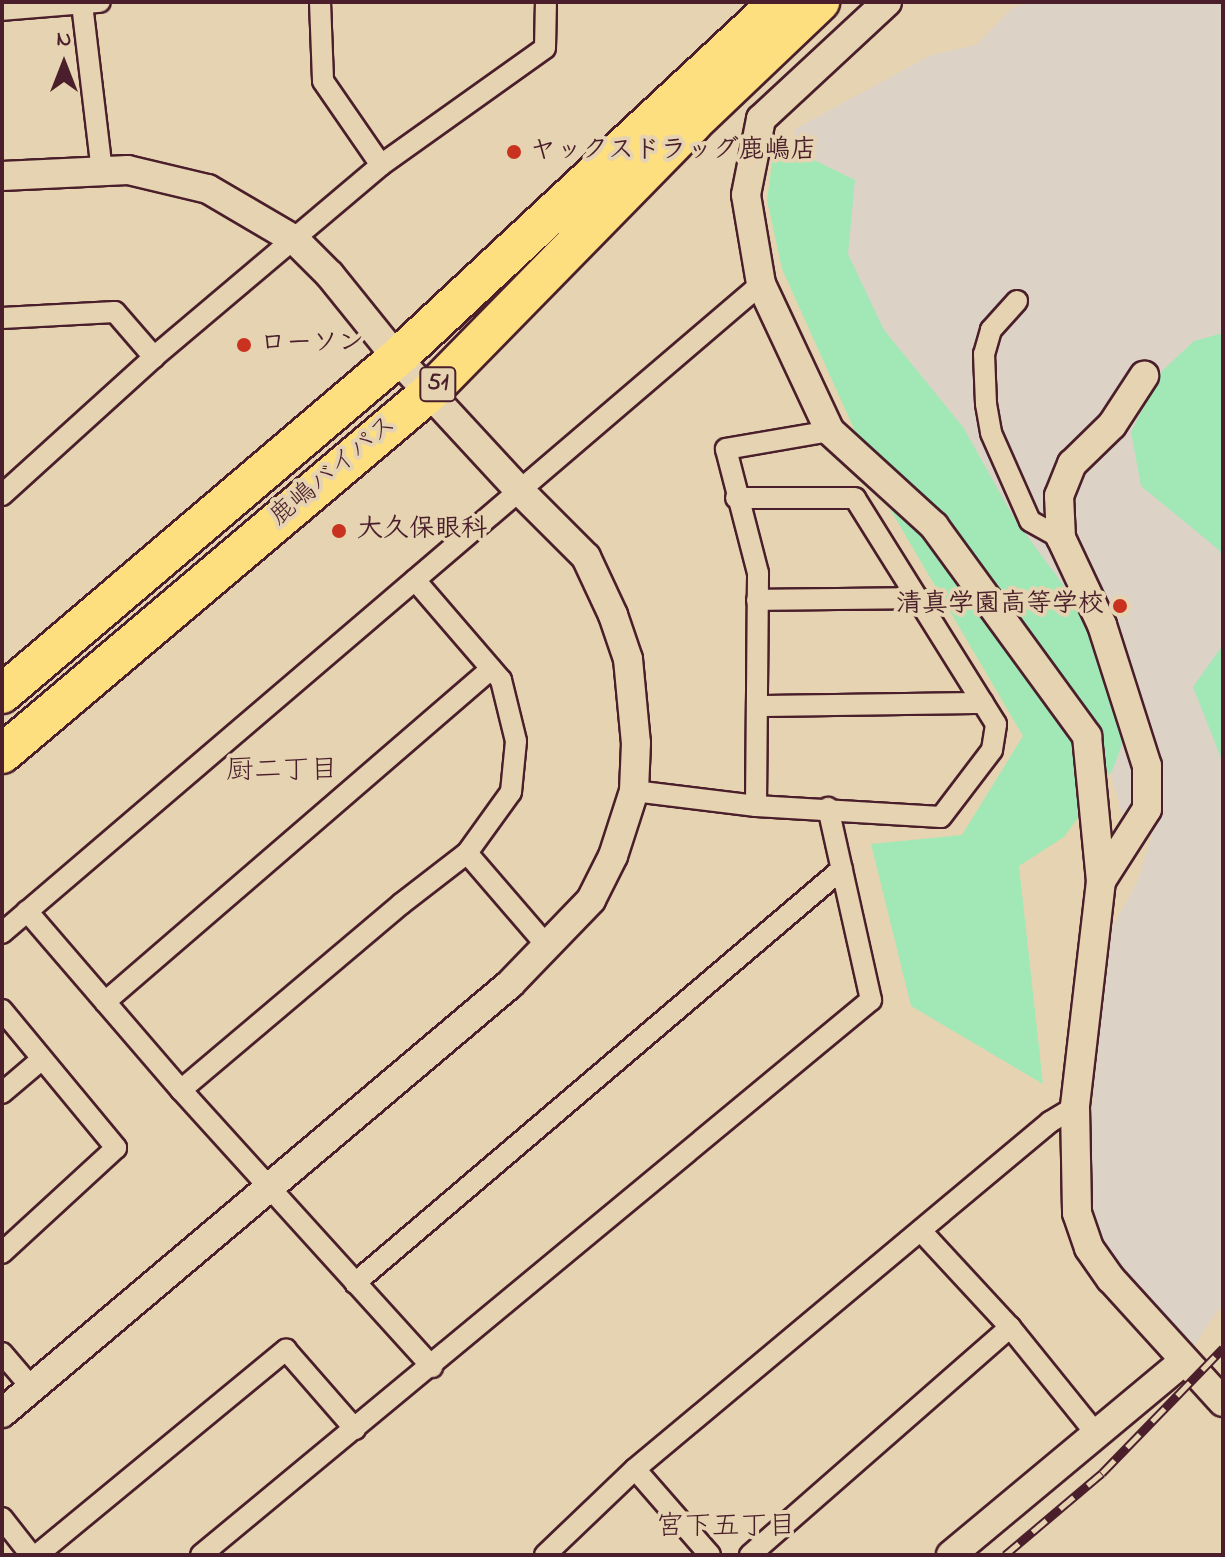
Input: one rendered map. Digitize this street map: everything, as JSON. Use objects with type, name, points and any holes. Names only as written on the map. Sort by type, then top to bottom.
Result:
[{"type":"highway","name":"鹿嶋バイパス","points":[[2,694],[397,358],[779,2]]},
{"type":"highway","name":"鹿嶋バイパス","points":[[10,748],[430,392],[692,124],[820,2]]},
{"type":"street","points":[[320,2],[323,81],[381,165]]},
{"type":"street","points":[[2,495],[154,357],[381,165],[545,48],[546,2]]},
{"type":"street","points":[[887,2],[761,119],[746,195],[761,284],[830,431],[934,526],[1087,736],[1101,881],[1075,1107],[1077,1213],[1089,1248],[1183,1362],[1223,1402]]},
{"type":"street","points":[[2,10],[91,3],[102,171]]},
{"type":"street","points":[[2,176],[128,170],[208,189],[295,240],[330,275],[397,358],[518,489],[586,557],[613,615],[628,659],[636,743],[634,791],[613,856],[591,900],[510,984],[2,1413]]},
{"type":"street","points":[[2,933],[761,284]]},
{"type":"street","points":[[1017,301],[991,330],[984,354],[986,404],[991,433],[1030,521],[1061,538]]},
{"type":"street","points":[[2,318],[115,312],[154,357]]},
{"type":"street","points":[[1101,881],[1147,809],[1147,766],[1102,625],[1061,538],[1059,496],[1072,464],[1112,425],[1144,376]]},
{"type":"street","points":[[756,806],[758,573],[736,498],[726,449],[830,431]]},
{"type":"street","points":[[634,791],[756,806],[941,817],[992,750],[996,724],[855,498],[736,498]]},
{"type":"street","points":[[181,1090],[401,904],[467,853],[511,792],[516,741],[501,680],[415,580]]},
{"type":"street","points":[[757,600],[918,598]]},
{"type":"street","points":[[105,1002],[491,669]]},
{"type":"street","points":[[757,706],[983,703]]},
{"type":"street","points":[[201,1555],[432,1367],[871,1000],[828,808]]},
{"type":"street","points":[[467,853],[547,946]]},
{"type":"street","points":[[355,1283],[842,869]]},
{"type":"street","points":[[27,911],[181,1090],[432,1367]]},
{"type":"street","points":[[2,1010],[116,1148],[2,1253]]},
{"type":"street","points":[[2,1093],[42,1059]]},
{"type":"street","points":[[545,1555],[635,1469],[1050,1122],[1075,1107]]},
{"type":"street","points":[[921,1231],[1010,1327],[1097,1435]]},
{"type":"street","points":[[750,1555],[1010,1327]]},
{"type":"street","points":[[2,1518],[34,1555],[286,1350],[355,1429]]},
{"type":"street","points":[[2,1353],[32,1388]]},
{"type":"street","points":[[951,1555],[1183,1362]]},
{"type":"street","points":[[635,1469],[710,1555]]},
{"type":"shaded area","name":"清真学園高等学校","points":[[1029,2],[1223,2],[1223,1303],[1183,1362],[1115,1291],[1094,1227],[1088,1174],[1102,946],[1138,880],[1156,821],[1122,814],[1101,738],[789,202],[795,129],[931,55],[976,45],[1011,9]]},
{"type":"green space","points":[[775,141],[855,180],[848,254],[884,330],[963,427],[1014,518],[1134,681],[1137,703],[1113,769],[1064,837],[1019,866],[1043,1084],[911,1006],[871,844],[962,835],[1023,736],[890,509],[782,269],[767,200]]},
{"type":"green space","points":[[1223,333],[1223,558],[1219,550],[1141,486],[1131,432],[1161,372],[1194,341]]},
{"type":"green space","points":[[1223,645],[1223,763],[1193,687]]},
{"type":"railway","points":[[1005,1555],[1102,1473],[1223,1348]]},
{"type":"place","name":"ヤックスドラッグ鹿嶋店","points":[[514,152]]},
{"type":"place","name":"ローソン","points":[[244,345]]},
{"type":"place","name":"大久保眼科","points":[[339,531]]},
{"type":"place","name":"清真学園高等学校","points":[[1120,606]]},
{"type":"district","name":"厨二丁目","points":[[282,772]]},
{"type":"district","name":"宮下五丁目","points":[[726,1528]]}]
